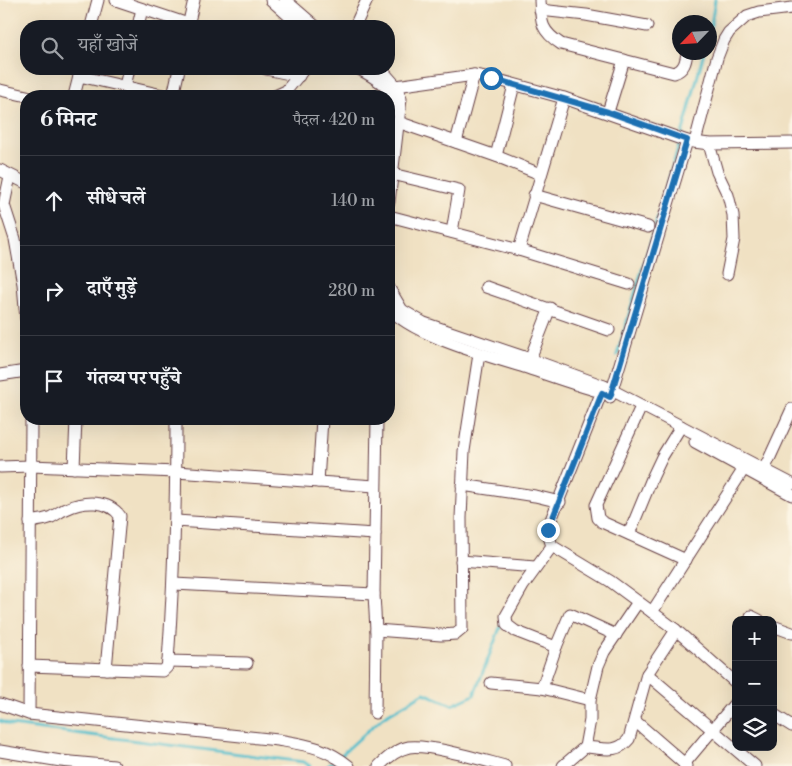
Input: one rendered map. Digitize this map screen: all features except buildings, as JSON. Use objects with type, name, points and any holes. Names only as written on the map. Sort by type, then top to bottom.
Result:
[{"type":"street","points":[[93,20],[98,0]]},
{"type":"street","points":[[116,0],[174,20]]},
{"type":"street","points":[[189,20],[194,0]]},
{"type":"street","points":[[271,0],[293,20]]},
{"type":"street","points":[[285,0],[309,20]]},
{"type":"street","points":[[358,20],[366,0]]},
{"type":"street","points":[[647,26],[540,5],[543,28],[561,44],[674,73],[680,72],[685,66],[686,60]]},
{"type":"street","points":[[139,20],[142,8]]},
{"type":"street","points":[[732,679],[676,630],[652,612],[610,581],[552,546],[548,530],[607,392],[724,40],[747,16],[759,12],[792,8]]},
{"type":"street","points":[[608,112],[624,60]]},
{"type":"street","points":[[76,90],[79,75]]},
{"type":"street","points":[[90,75],[141,90]]},
{"type":"street","points":[[125,86],[128,75]]},
{"type":"street","points":[[174,90],[178,75]]},
{"type":"street","points":[[287,90],[299,75]]},
{"type":"street","points":[[369,75],[388,90]]},
{"type":"street","points":[[386,75],[396,86],[400,99],[395,148]]},
{"type":"street","points":[[396,86],[474,75],[564,98],[691,141],[709,144],[792,143]]},
{"type":"street","points":[[456,142],[474,75]]},
{"type":"street","points":[[496,156],[514,84]]},
{"type":"street","points":[[0,90],[20,94]]},
{"type":"street","points":[[519,250],[564,98]]},
{"type":"street","points":[[398,122],[496,156],[540,174]]},
{"type":"street","points":[[709,144],[717,172],[728,195],[733,216],[734,239],[727,274]]},
{"type":"street","points":[[20,180],[5,173],[2,205],[16,239],[20,265]]},
{"type":"street","points":[[395,175],[459,190],[452,232]]},
{"type":"street","points":[[534,195],[648,227]]},
{"type":"street","points":[[395,218],[519,250],[629,284]]},
{"type":"street","points":[[486,287],[609,330]]},
{"type":"street","points":[[395,302],[402,310],[424,323],[530,359],[607,392],[746,466],[792,495]]},
{"type":"street","points":[[530,359],[550,308]]},
{"type":"street","points":[[395,316],[434,336],[479,354],[607,392],[638,411],[679,430]]},
{"type":"street","points":[[376,630],[441,635],[456,634],[462,629],[461,561],[464,451],[479,354]]},
{"type":"street","points":[[0,375],[20,372]]},
{"type":"street","points":[[764,470],[792,408]]},
{"type":"street","points":[[638,411],[596,505],[598,518],[602,522],[686,560]]},
{"type":"street","points":[[29,714],[32,425]]},
{"type":"street","points":[[74,468],[76,425]]},
{"type":"street","points":[[29,666],[163,671],[167,667],[174,584],[176,425]]},
{"type":"street","points":[[318,482],[322,425]]},
{"type":"street","points":[[375,713],[375,486],[378,425]]},
{"type":"street","points":[[629,534],[652,476],[679,430]]},
{"type":"street","points":[[0,467],[31,466],[176,472],[375,486]]},
{"type":"street","points":[[746,466],[764,470],[792,484]]},
{"type":"street","points":[[652,612],[746,466]]},
{"type":"street","points":[[462,485],[535,496],[560,502]]},
{"type":"street","points":[[30,522],[49,518],[79,504],[105,504],[115,509],[120,516],[106,669]]},
{"type":"street","points":[[176,520],[375,534]]},
{"type":"street","points":[[552,546],[535,568],[506,616],[507,625],[515,632],[556,647]]},
{"type":"street","points":[[461,561],[535,568]]},
{"type":"street","points":[[174,584],[374,594]]},
{"type":"street","points":[[563,766],[585,747],[590,720],[590,700],[598,666],[604,652],[638,602]]},
{"type":"street","points":[[542,688],[570,614],[616,635]]},
{"type":"street","points":[[777,627],[792,633]]},
{"type":"street","points":[[585,747],[622,748],[629,739],[647,674],[676,630]]},
{"type":"street","points":[[168,661],[247,663]]},
{"type":"street","points":[[647,674],[755,766]]},
{"type":"street","points":[[491,683],[542,688],[590,700]]},
{"type":"street","points":[[0,704],[29,714],[278,740],[312,746],[332,754],[347,764]]},
{"type":"street","points":[[635,722],[686,765],[733,706]]},
{"type":"street","points":[[777,717],[792,726]]},
{"type":"street","points":[[380,766],[398,752],[408,748],[424,747],[505,766]]},
{"type":"street","points":[[0,751],[61,761],[114,766]]},
{"type":"waterway","points":[[713,15],[715,0]]},
{"type":"waterway","points":[[617,355],[702,60]]},
{"type":"waterway","points":[[340,756],[383,717],[424,693],[452,705],[474,695],[501,625]]},
{"type":"waterway","points":[[0,721],[11,725],[304,762],[310,766]]},
{"type":"waterway","points":[[328,766],[335,760]]},
{"type":"route","points":[[491,78],[564,98],[687,140],[610,397],[602,393],[548,530]]}]
